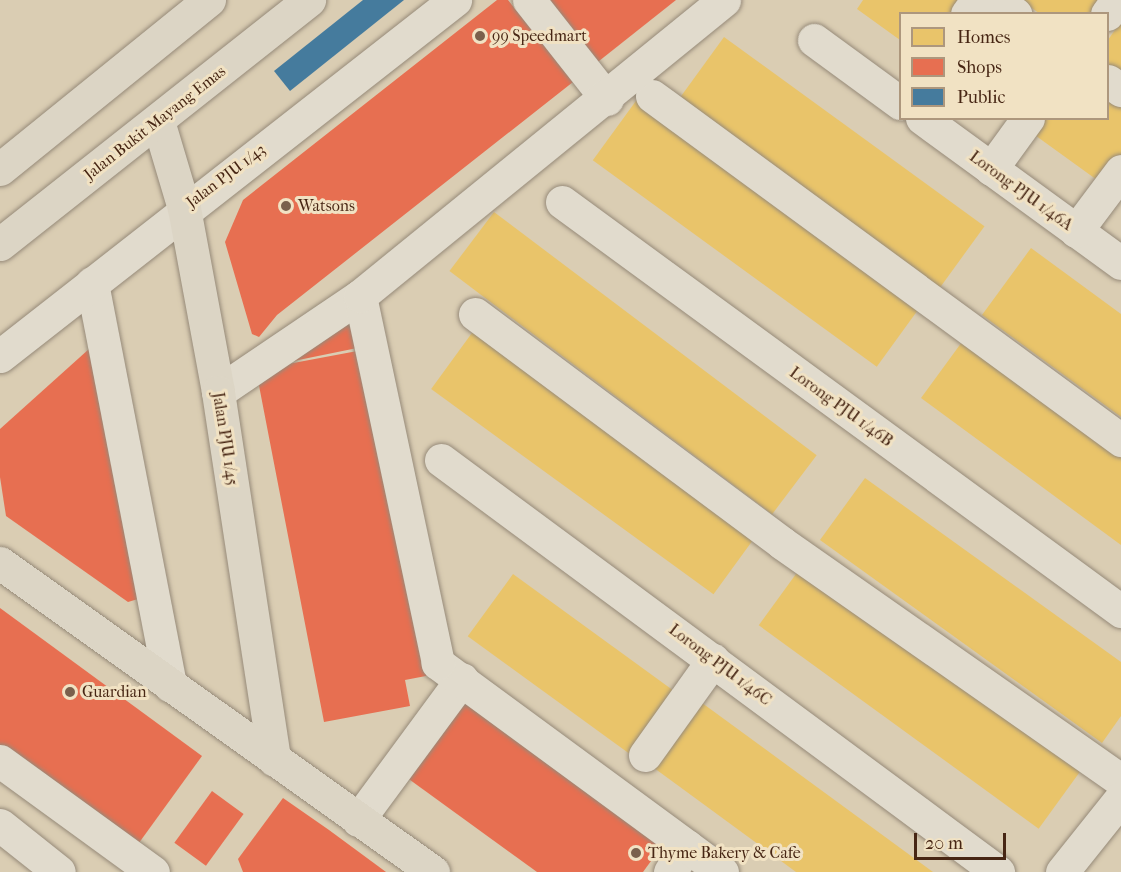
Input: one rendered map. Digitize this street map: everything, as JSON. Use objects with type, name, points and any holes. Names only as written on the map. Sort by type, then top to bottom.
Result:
[{"type":"main road","points":[[0,169],[210,0]]},
{"type":"main road","name":"Jalan Bukit Mayang Emas","points":[[0,244],[158,122],[309,0]]},
{"type":"main road","name":"Jalan PJU 1/45","points":[[158,122],[184,208],[218,392],[274,760]]},
{"type":"main road","points":[[0,564],[433,872]]},
{"type":"street","name":"Jalan PJU 1/43","points":[[0,356],[184,208],[456,0]]},
{"type":"street","points":[[530,0],[607,99]]},
{"type":"street","points":[[218,392],[360,296],[607,99],[724,0]]},
{"type":"street","points":[[996,0],[1012,12]]},
{"type":"street","points":[[814,40],[899,102]]},
{"type":"street","points":[[652,96],[1121,440]]},
{"type":"street","name":"Lorong PJU 1/46A","points":[[925,120],[1121,263]]},
{"type":"street","points":[[991,169],[1027,120]]},
{"type":"street","points":[[1076,231],[1121,171]]},
{"type":"street","name":"Lorong PJU 1/46B","points":[[562,202],[1121,611]]},
{"type":"street","points":[[92,283],[170,686]]},
{"type":"street","points":[[360,296],[438,663],[462,679],[678,859],[722,872]]},
{"type":"street","points":[[475,314],[782,543],[1121,780]]},
{"type":"street","name":"Lorong PJU 1/46C","points":[[441,460],[998,872]]},
{"type":"street","points":[[645,755],[713,660]]},
{"type":"street","points":[[358,820],[462,679]]},
{"type":"street","points":[[0,761],[153,872]]},
{"type":"street","points":[[1062,872],[1121,798]]},
{"type":"street","points":[[0,825],[58,872]]},
{"type":"building: Homes","points":[[863,0],[969,0],[960,12],[899,12],[899,39],[857,9]]},
{"type":"building: Homes","points":[[1021,0],[1106,0],[1097,12],[1037,12]]},
{"type":"building: Homes","points":[[1121,21],[1121,80],[1109,71],[1109,39]]},
{"type":"building: Homes","points":[[724,37],[985,226],[938,290],[678,101]]},
{"type":"building: Homes","points":[[1109,88],[1121,96],[1121,161],[1104,185],[1032,133],[1041,120],[1109,120]]},
{"type":"building: Homes","points":[[641,94],[925,300],[877,367],[593,160]]},
{"type":"building: Homes","points":[[494,212],[817,455],[772,514],[449,271]]},
{"type":"building: Homes","points":[[1031,248],[1121,314],[1121,417],[982,315]]},
{"type":"building: Homes","points":[[477,326],[759,531],[713,594],[431,389]]},
{"type":"building: Homes","points":[[970,331],[1121,442],[1121,545],[921,398]]},
{"type":"building: Homes","points":[[865,478],[1121,662],[1121,716],[1102,743],[820,540]]},
{"type":"building: Homes","points":[[804,563],[1084,766],[1039,829],[759,625]]},
{"type":"building: Homes","points":[[513,574],[679,694],[634,757],[468,636]]},
{"type":"building: Homes","points":[[698,700],[933,872],[796,872],[650,765]]},
{"type":"building: Shops","points":[[497,0],[508,0],[573,82],[277,315],[259,337],[252,334],[225,242],[243,200]]},
{"type":"building: Shops","points":[[543,0],[676,0],[594,65]]},
{"type":"building: Shops","points":[[359,313],[367,346],[264,367]]},
{"type":"building: Shops","points":[[89,349],[138,599],[128,602],[6,516],[0,477],[0,429]]},
{"type":"building: Shops","points":[[368,349],[431,675],[405,680],[410,706],[324,722],[256,370]]},
{"type":"building: Shops","points":[[0,608],[202,756],[136,847],[0,748]]},
{"type":"building: Shops","points":[[469,689],[670,835],[643,872],[537,872],[406,777]]},
{"type":"building: Shops","points":[[212,791],[244,814],[206,866],[174,843]]},
{"type":"building: Shops","points":[[283,798],[386,872],[243,872],[238,859]]},
{"type":"building: Public","points":[[363,0],[404,0],[290,91],[274,71]]},
{"type":"place","name":"99 Speedmart","points":[[480,36]]},
{"type":"place","name":"Watsons","points":[[286,206]]},
{"type":"place","name":"Guardian","points":[[70,692]]},
{"type":"place","name":"Thyme Bakery & Cafe","points":[[636,853]]}]
